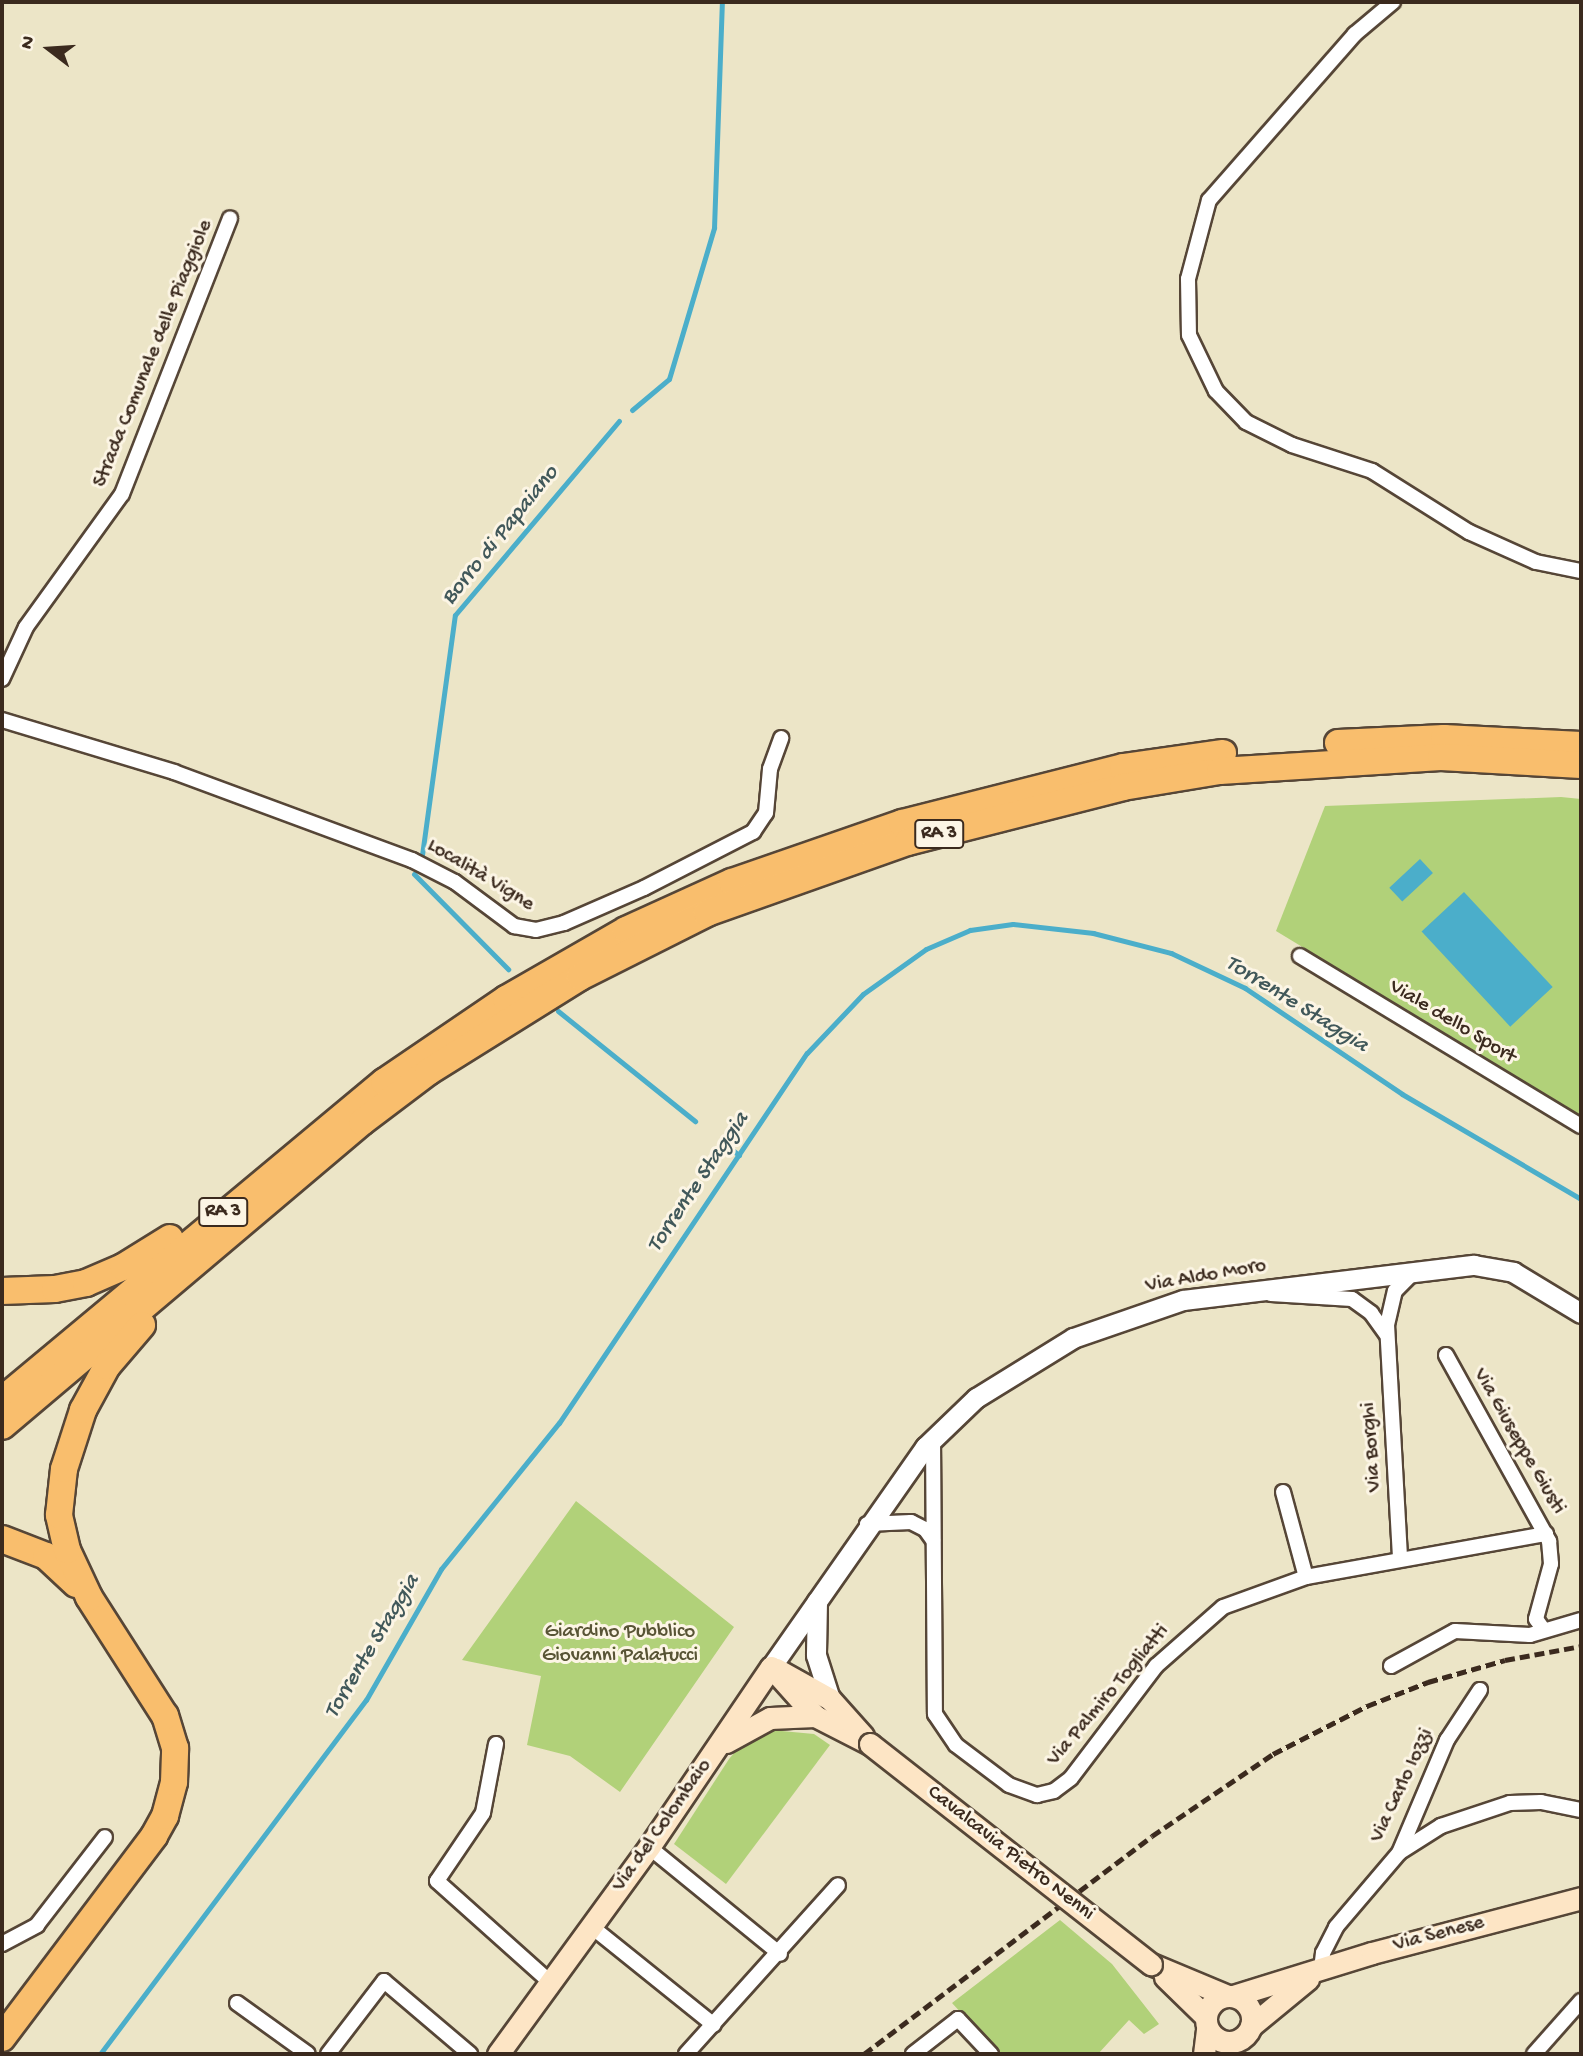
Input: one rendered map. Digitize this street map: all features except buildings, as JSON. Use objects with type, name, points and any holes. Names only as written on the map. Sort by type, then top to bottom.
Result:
[{"type":"highway","name":"RA 3","points":[[2,1400],[328,1124],[451,1034],[655,915],[823,848],[972,804],[1123,767],[1310,744],[1444,738],[1581,745]]},
{"type":"highway","name":"RA 3","points":[[2,1426],[362,1122],[496,1027],[637,947],[718,909],[908,842],[1123,787],[1220,771],[1441,757],[1581,765]]},
{"type":"highway","points":[[2,1291],[71,1286],[135,1261],[338,1101],[451,1034]]},
{"type":"highway","points":[[2,2038],[154,1836],[172,1791],[175,1748],[165,1716],[89,1597],[64,1539],[60,1501],[72,1440],[92,1390],[117,1353],[152,1315],[302,1187],[362,1122]]},
{"type":"highway","points":[[2,1539],[46,1556],[89,1597]]},
{"type":"main road","name":"Cavalcavia Pietro Nenni","points":[[771,1667],[830,1699],[870,1744],[1151,1964],[1206,2023]]},
{"type":"main road","name":"Cavalcavia Pietro Nenni","points":[[771,1667],[815,1716],[870,1744]]},
{"type":"main road","name":"Via del Colombaio","points":[[498,2054],[649,1847],[771,1667]]},
{"type":"main road","name":"Cavalcavia Pietro Nenni","points":[[716,1749],[769,1718],[815,1716]]},
{"type":"main road","name":"Via Senese","points":[[1230,1996],[1581,1898]]},
{"type":"main road","name":"Via Senese","points":[[1559,1903],[1581,1906]]},
{"type":"main road","name":"Cavalcavia Pietro Nenni","points":[[1151,1964],[1230,1996]]},
{"type":"main road","name":"Via Senese","points":[[1240,2039],[1321,1969]]},
{"type":"main road","points":[[1205,2054],[1206,2023],[1215,2000],[1230,1996],[1246,2004],[1240,2039],[1222,2042],[1206,2023]]},
{"type":"street","points":[[1393,2],[1355,34],[1209,200],[1188,279],[1189,335],[1216,391],[1246,422],[1292,445],[1372,471],[1469,532],[1525,557],[1581,571]]},
{"type":"street","name":"Strada Comunale delle Piaggiole","points":[[2,679],[26,627],[122,494],[230,218]]},
{"type":"street","name":"Località Vigne","points":[[2,720],[174,772],[412,860],[455,882],[514,926],[536,930],[564,923],[644,888],[753,832],[766,813],[770,769],[781,738]]},
{"type":"street","name":"Viale dello Sport","points":[[1300,956],[1581,1126]]},
{"type":"street","name":"Via Aldo Moro","points":[[771,1667],[867,1524],[933,1438],[1002,1379],[1073,1338],[1149,1309],[1256,1290],[1494,1266],[1522,1276],[1581,1313]]},
{"type":"street","name":"Via Borghi","points":[[1400,1558],[1387,1334],[1392,1297],[1414,1272]]},
{"type":"street","points":[[1256,1290],[1286,1297],[1352,1299],[1371,1312],[1387,1334]]},
{"type":"street","name":"Via Giuseppe Giusti","points":[[1446,1355],[1546,1534],[1551,1564],[1536,1619],[1543,1629]]},
{"type":"street","name":"Via Palmiro Togliatti","points":[[933,1438],[932,1688],[939,1723],[956,1745],[979,1763],[1009,1785],[1037,1795],[1054,1791],[1071,1778],[1156,1667],[1199,1625],[1238,1600],[1306,1577],[1400,1558],[1546,1534]]},
{"type":"street","points":[[1283,1492],[1306,1577]]},
{"type":"street","points":[[867,1524],[911,1522],[925,1529],[933,1540]]},
{"type":"street","name":"Cavalcavia Pietro Nenni","points":[[817,1599],[816,1656],[830,1699]]},
{"type":"street","points":[[1391,1666],[1455,1631],[1530,1635],[1581,1620]]},
{"type":"street","name":"Via Carlo Iozzi","points":[[1321,1969],[1323,1952],[1336,1927],[1399,1853],[1447,1740],[1480,1690]]},
{"type":"street","points":[[496,1744],[483,1813],[437,1881],[551,1983]]},
{"type":"street","points":[[1399,1853],[1441,1826],[1510,1803],[1541,1802],[1581,1810]]},
{"type":"street","points":[[2,1944],[37,1925],[105,1836]]},
{"type":"street","points":[[649,1847],[780,1954]]},
{"type":"street","points":[[686,2054],[780,1954],[838,1885]]},
{"type":"street","points":[[592,1927],[714,2025]]},
{"type":"street","points":[[328,2054],[384,1981],[470,2054]]},
{"type":"street","points":[[1534,2054],[1581,2001]]},
{"type":"street","points":[[236,2003],[308,2054]]},
{"type":"street","points":[[913,2054],[958,2019],[992,2054]]},
{"type":"green space","points":[[1561,797],[1581,799],[1581,1116],[1276,931],[1325,806]]},
{"type":"green space","name":"Giardino Pubblico Giovanni Palatucci","points":[[576,1501],[734,1627],[620,1792],[570,1756],[527,1745],[541,1676],[462,1660]]},
{"type":"green space","points":[[771,1730],[814,1734],[830,1745],[726,1884],[674,1844],[729,1759],[741,1745]]},
{"type":"green space","points":[[1060,1920],[1112,1964],[1159,2024],[1144,2034],[1129,2020],[1098,2054],[999,2054],[952,2003]]},
{"type":"water","points":[[1420,859],[1433,873],[1402,902],[1389,888]]},
{"type":"water","points":[[1464,892],[1553,987],[1510,1027],[1422,932]]},
{"type":"waterway","name":"Borro di Papaiano","points":[[632,410],[669,379],[714,228],[722,2]]},
{"type":"waterway","name":"Borro di Papaiano","points":[[422,855],[455,615],[619,421]]},
{"type":"waterway","name":"Borro di Papaiano","points":[[414,874],[508,969]]},
{"type":"waterway","name":"Torrente Staggia","points":[[100,2054],[366,1700],[441,1569],[559,1423],[807,1053],[863,994],[926,949],[970,930],[1013,924],[1093,933],[1171,953],[1245,988],[1402,1094],[1581,1199]]},
{"type":"waterway","name":"Borro di Papaiano","points":[[558,1011],[695,1121]]},
{"type":"waterway","name":"Borro di Papaiano","points":[[721,1141],[739,1155]]},
{"type":"railway","points":[[864,2054],[1152,1836],[1273,1754],[1367,1706],[1428,1682],[1505,1660],[1581,1646]]}]
